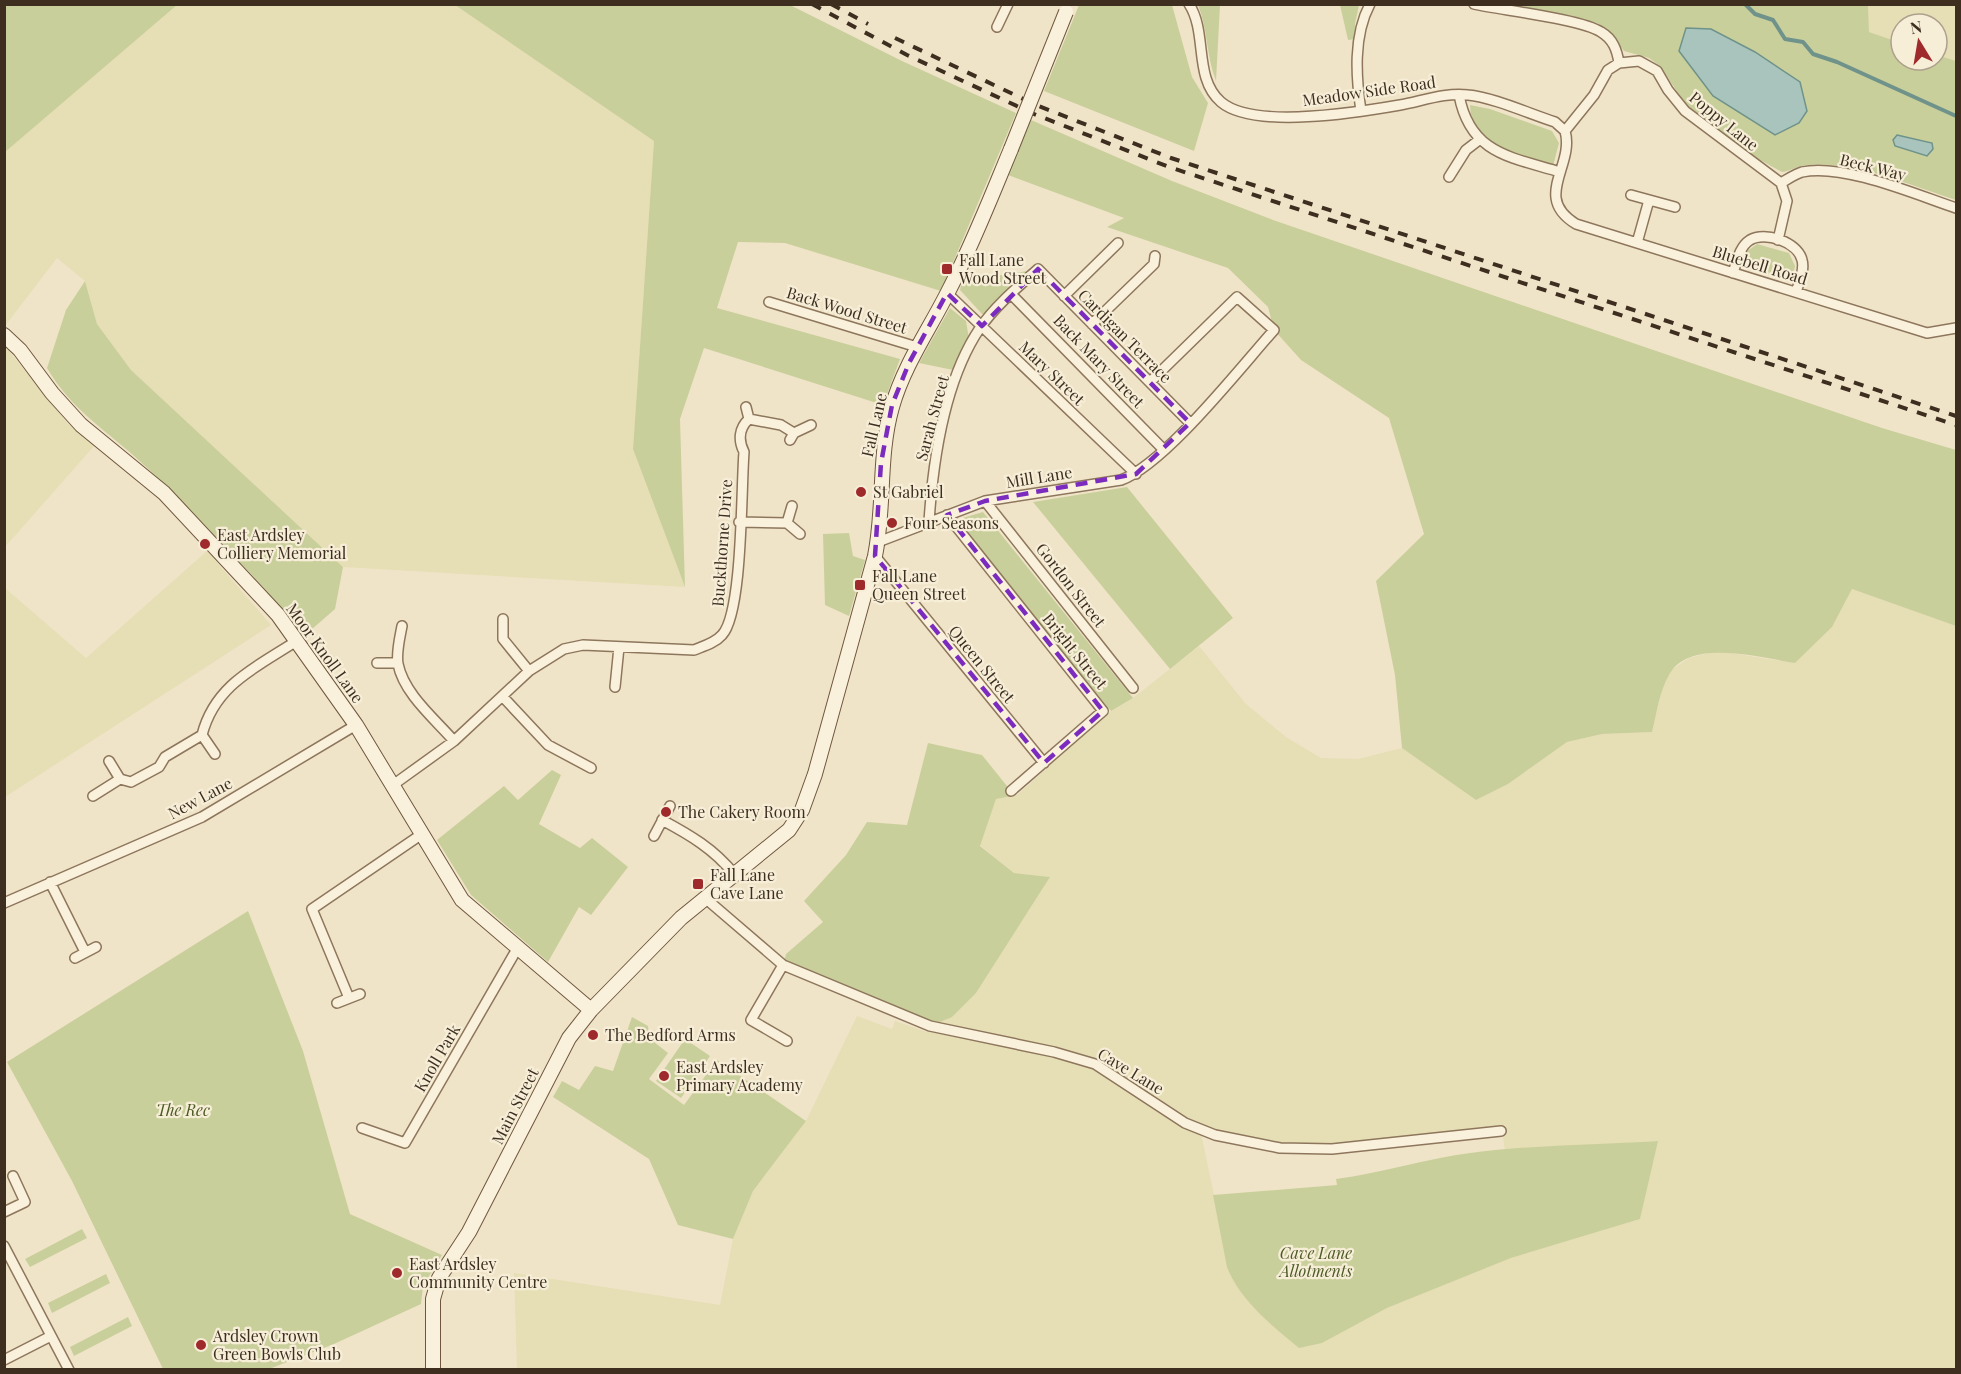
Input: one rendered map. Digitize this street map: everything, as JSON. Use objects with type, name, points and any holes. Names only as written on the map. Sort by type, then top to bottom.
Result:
[{"type":"street","points":[[995,4],[1007,7],[997,27]]},
{"type":"street","name":"Meadow Side Road","points":[[1189,4],[1197,25],[1206,76],[1221,102],[1236,110],[1262,117],[1361,111],[1469,95],[1555,122],[1565,131]]},
{"type":"street","points":[[1361,111],[1357,84],[1360,31],[1370,4]]},
{"type":"street","points":[[1459,95],[1462,109],[1479,140],[1512,158],[1560,172],[1567,147],[1565,131],[1594,95],[1608,70],[1619,63],[1612,41],[1594,28],[1474,4]]},
{"type":"street","name":"Fall Lane","points":[[705,898],[781,838],[802,810],[815,774],[878,542],[881,463],[892,405],[917,347],[947,293],[1011,149],[1068,8]]},
{"type":"street","name":"Poppy Lane","points":[[1619,63],[1638,61],[1649,64],[1657,71],[1684,111],[1782,183]]},
{"type":"street","points":[[1449,177],[1466,150],[1479,140]]},
{"type":"street","name":"Beck Way","points":[[1782,183],[1803,172],[1827,171],[1873,180],[1956,208]]},
{"type":"street","name":"Bluebell Road","points":[[1560,172],[1555,193],[1561,212],[1567,219],[1584,227],[1927,333],[1956,328]]},
{"type":"street","points":[[1778,240],[1787,201],[1782,183]]},
{"type":"street","points":[[1631,195],[1675,207]]},
{"type":"street","points":[[1637,243],[1649,200]]},
{"type":"street","points":[[1733,273],[1740,252],[1751,240],[1767,237],[1778,240],[1793,246],[1802,259],[1803,267],[1796,292]]},
{"type":"street","points":[[1064,296],[1118,243]]},
{"type":"street","points":[[1092,324],[1154,264],[1155,256]]},
{"type":"street","name":"Cardigan Terrace","points":[[1038,269],[1190,423]]},
{"type":"street","name":"Sarah Street","points":[[928,522],[940,433],[972,342],[982,326],[1038,269]]},
{"type":"street","name":"Mary Street","points":[[947,293],[1136,474]]},
{"type":"street","name":"Back Mary Street","points":[[1011,294],[1164,450]]},
{"type":"street","name":"Mill Lane","points":[[878,542],[986,501],[1121,480],[1136,474],[1190,423],[1274,330],[1237,297],[1150,382]]},
{"type":"street","name":"Back Wood Street","points":[[769,302],[917,347]]},
{"type":"street","name":"Moor Knoll Lane","points":[[4,336],[20,350],[72,416],[164,493],[258,591],[298,640],[356,725],[462,900],[591,1011]]},
{"type":"street","name":"Buckthorne Drive","points":[[393,784],[454,741],[529,671],[564,649],[583,645],[694,650],[711,644],[723,635],[734,607],[744,452],[740,443],[740,433],[749,419],[746,407]]},
{"type":"street","points":[[749,419],[781,425],[792,437],[811,425]]},
{"type":"street","name":"Gordon Street","points":[[986,501],[1133,687]]},
{"type":"street","points":[[787,523],[792,506]]},
{"type":"street","name":"Bright Street","points":[[947,515],[1103,711],[1011,791]]},
{"type":"street","points":[[739,522],[787,523],[800,534]]},
{"type":"street","name":"Queen Street","points":[[874,556],[1044,763]]},
{"type":"street","points":[[503,619],[503,639],[529,671]]},
{"type":"street","points":[[402,626],[398,663],[411,691],[454,741]]},
{"type":"street","points":[[109,761],[120,779],[131,782],[159,767],[165,757],[202,735],[207,717],[217,699],[245,674],[298,640]]},
{"type":"street","points":[[615,687],[619,647]]},
{"type":"street","points":[[376,663],[398,663]]},
{"type":"street","points":[[502,696],[543,740],[565,756],[591,768]]},
{"type":"street","name":"New Lane","points":[[4,903],[202,817],[356,725]]},
{"type":"street","points":[[202,735],[215,754]]},
{"type":"street","points":[[558,766],[565,756]]},
{"type":"street","points":[[93,796],[120,779]]},
{"type":"street","points":[[654,836],[670,806]]},
{"type":"street","points":[[662,820],[710,849],[734,874]]},
{"type":"street","points":[[349,998],[312,909],[422,834]]},
{"type":"street","points":[[51,882],[86,952]]},
{"type":"street","name":"Cave Lane","points":[[705,898],[783,965],[930,1026],[1054,1052],[1095,1064],[1185,1123],[1215,1135],[1280,1148],[1332,1149],[1502,1131]]},
{"type":"street","name":"Main Street","points":[[433,1370],[433,1299],[439,1278],[469,1232],[569,1038],[591,1011],[665,933],[705,898]]},
{"type":"street","points":[[75,958],[96,947]]},
{"type":"street","name":"Knoll Park","points":[[362,1128],[405,1143],[517,949]]},
{"type":"street","points":[[783,965],[751,1020],[787,1041]]},
{"type":"street","points":[[337,1003],[360,994]]},
{"type":"street","points":[[4,1212],[25,1202],[13,1176]]},
{"type":"street","points":[[5,1246],[69,1370]]},
{"type":"street","points":[[4,1360],[51,1336]]},
{"type":"highlighted area","points":[[1038,269],[1190,423],[1136,474],[985,501],[947,515],[1103,711],[1044,763],[875,556],[881,463],[892,405],[909,363],[947,293],[982,326]]},
{"type":"shaded area","points":[[177,5],[455,5],[654,141],[633,449],[685,587],[343,567],[131,370],[97,324],[85,281],[57,258],[5,326],[4,152]]},
{"type":"shaded area","points":[[1868,5],[1956,5],[1956,61],[1949,59],[1949,12],[1889,12],[1889,39],[1869,32]]},
{"type":"shaded area","points":[[5,346],[68,424],[95,445],[5,547]]},
{"type":"shaded area","points":[[207,551],[271,625],[5,797],[5,588],[86,658]]},
{"type":"shaded area","points":[[1852,589],[1956,626],[1956,1369],[517,1369],[514,1273],[720,1305],[733,1239],[753,1191],[806,1121],[857,1016],[892,1029],[895,1021],[927,1032],[930,1026],[976,993],[1050,877],[1014,873],[980,845],[996,799],[1017,795],[1111,711],[1133,698],[1199,646],[1246,704],[1286,737],[1321,758],[1358,759],[1402,748],[1476,800],[1508,784],[1567,742],[1602,734],[1652,732],[1662,689],[1670,671],[1689,658],[1718,651],[1795,663],[1832,627]],"holes":[[[1502,1131],[1505,1151],[1657,1141],[1640,1219],[1511,1258],[1387,1308],[1322,1343],[1277,1330],[1231,1276],[1202,1138],[1203,1132],[1280,1148],[1332,1149]]]},
{"type":"green space","points":[[5,4],[177,4],[177,5],[5,152]]},
{"type":"green space","points":[[455,5],[790,5],[902,61],[1016,113],[941,291],[785,243],[738,242],[717,308],[900,359],[883,405],[704,348],[680,419],[685,587],[633,449],[654,141]]},
{"type":"green space","points":[[1079,5],[1172,5],[1192,77],[1208,103],[1194,151],[1044,91]]},
{"type":"green space","points":[[1198,5],[1220,5],[1216,81],[1210,62],[1204,23]]},
{"type":"green space","points":[[1340,5],[1359,5],[1355,39],[1348,40]]},
{"type":"green space","points":[[1503,5],[1868,5],[1869,32],[1889,39],[1889,72],[1949,72],[1949,59],[1956,61],[1956,200],[1883,176],[1845,167],[1805,165],[1782,172],[1753,156],[1686,105],[1660,66],[1649,58],[1624,51],[1607,29],[1597,23]]},
{"type":"green space","points":[[1470,105],[1490,109],[1552,131],[1559,143],[1553,166],[1513,154],[1488,141],[1473,120]]},
{"type":"green space","points":[[1031,120],[1172,181],[1273,220],[1882,428],[1956,450],[1956,626],[1852,589],[1832,627],[1795,663],[1727,653],[1692,656],[1679,663],[1669,675],[1661,695],[1652,732],[1602,734],[1567,742],[1508,784],[1476,800],[1402,748],[1395,675],[1376,581],[1424,534],[1389,418],[1301,360],[1274,330],[1268,307],[1228,268],[1107,227],[1124,218],[1008,175]]},
{"type":"green space","points":[[1757,244],[1789,253],[1795,266],[1792,281],[1742,266],[1746,252]]},
{"type":"green space","points":[[1028,271],[986,314],[982,314],[960,290],[962,281]]},
{"type":"green space","points":[[85,281],[97,324],[131,370],[343,567],[335,609],[303,637],[269,594],[199,519],[167,486],[79,409],[47,368],[66,310]]},
{"type":"green space","points":[[950,308],[966,321],[969,339],[958,371],[919,363]]},
{"type":"green space","points":[[1127,487],[1233,618],[1170,669],[1033,502]]},
{"type":"green space","points":[[983,512],[1133,698],[1111,711],[957,524],[959,519]]},
{"type":"green space","points":[[849,533],[853,556],[865,560],[849,616],[825,605],[823,534]]},
{"type":"green space","points":[[928,743],[982,755],[1011,791],[1017,795],[996,799],[980,846],[1014,873],[1050,877],[976,993],[952,1017],[930,1026],[783,965],[786,954],[823,922],[804,901],[846,855],[867,822],[907,825]]},
{"type":"green space","points":[[552,770],[561,775],[539,824],[580,848],[592,838],[628,867],[591,915],[579,907],[548,962],[471,895],[437,840],[504,786],[518,800]]},
{"type":"green space","name":"The Rec","points":[[248,911],[303,1051],[350,1214],[442,1255],[423,1286],[421,1304],[334,1344],[269,1369],[163,1369],[72,1181],[7,1062]]},
{"type":"green space","name":"East Ardsley Primary Academy","points":[[632,1017],[648,1026],[649,1038],[668,1053],[649,1079],[684,1105],[717,1060],[806,1121],[753,1191],[733,1239],[678,1225],[649,1159],[553,1097],[562,1081],[579,1090],[595,1066],[613,1071]]},
{"type":"green space","points":[[685,1039],[710,1056],[681,1098],[656,1081]]},
{"type":"green space","name":"Cave Lane Allotments","points":[[1658,1141],[1640,1219],[1511,1258],[1387,1308],[1322,1343],[1299,1348],[1268,1322],[1248,1301],[1232,1279],[1227,1267],[1213,1195],[1337,1185],[1336,1179],[1493,1150]]},
{"type":"green space","points":[[82,1229],[87,1238],[30,1267],[25,1259]]},
{"type":"green space","points":[[106,1274],[110,1283],[52,1313],[48,1303]]},
{"type":"green space","points":[[128,1317],[132,1326],[74,1356],[70,1347]]},
{"type":"water","points":[[1686,28],[1711,29],[1755,52],[1800,82],[1807,111],[1799,123],[1775,135],[1713,96],[1679,51]]},
{"type":"water","points":[[1897,135],[1932,143],[1933,149],[1927,156],[1895,146],[1893,140]]},
{"type":"waterway","points":[[1745,4],[1755,14],[1773,20],[1785,39],[1803,42],[1813,54],[1837,62],[1956,116]]},
{"type":"railway","points":[[812,4],[907,55],[1034,114],[1169,167],[1956,425]]},
{"type":"railway","points":[[831,4],[868,24]]},
{"type":"railway","points":[[895,38],[1036,105],[1171,158],[1956,416]]},
{"type":"place","name":"Fall Lane Wood Street","points":[[947,269]]},
{"type":"place","name":"St Gabriel","points":[[861,492]]},
{"type":"place","name":"Four Seasons","points":[[892,523]]},
{"type":"place","name":"East Ardsley Colliery Memorial","points":[[205,544]]},
{"type":"place","name":"Fall Lane Queen Street","points":[[860,585]]},
{"type":"place","name":"The Cakery Room","points":[[666,812]]},
{"type":"place","name":"Fall Lane Cave Lane","points":[[698,884]]},
{"type":"place","name":"The Bedford Arms","points":[[593,1035]]},
{"type":"place","name":"East Ardsley Primary Academy","points":[[664,1076]]},
{"type":"place","name":"East Ardsley Community Centre","points":[[397,1273]]},
{"type":"place","name":"Ardsley Crown Green Bowls Club","points":[[201,1345]]}]
